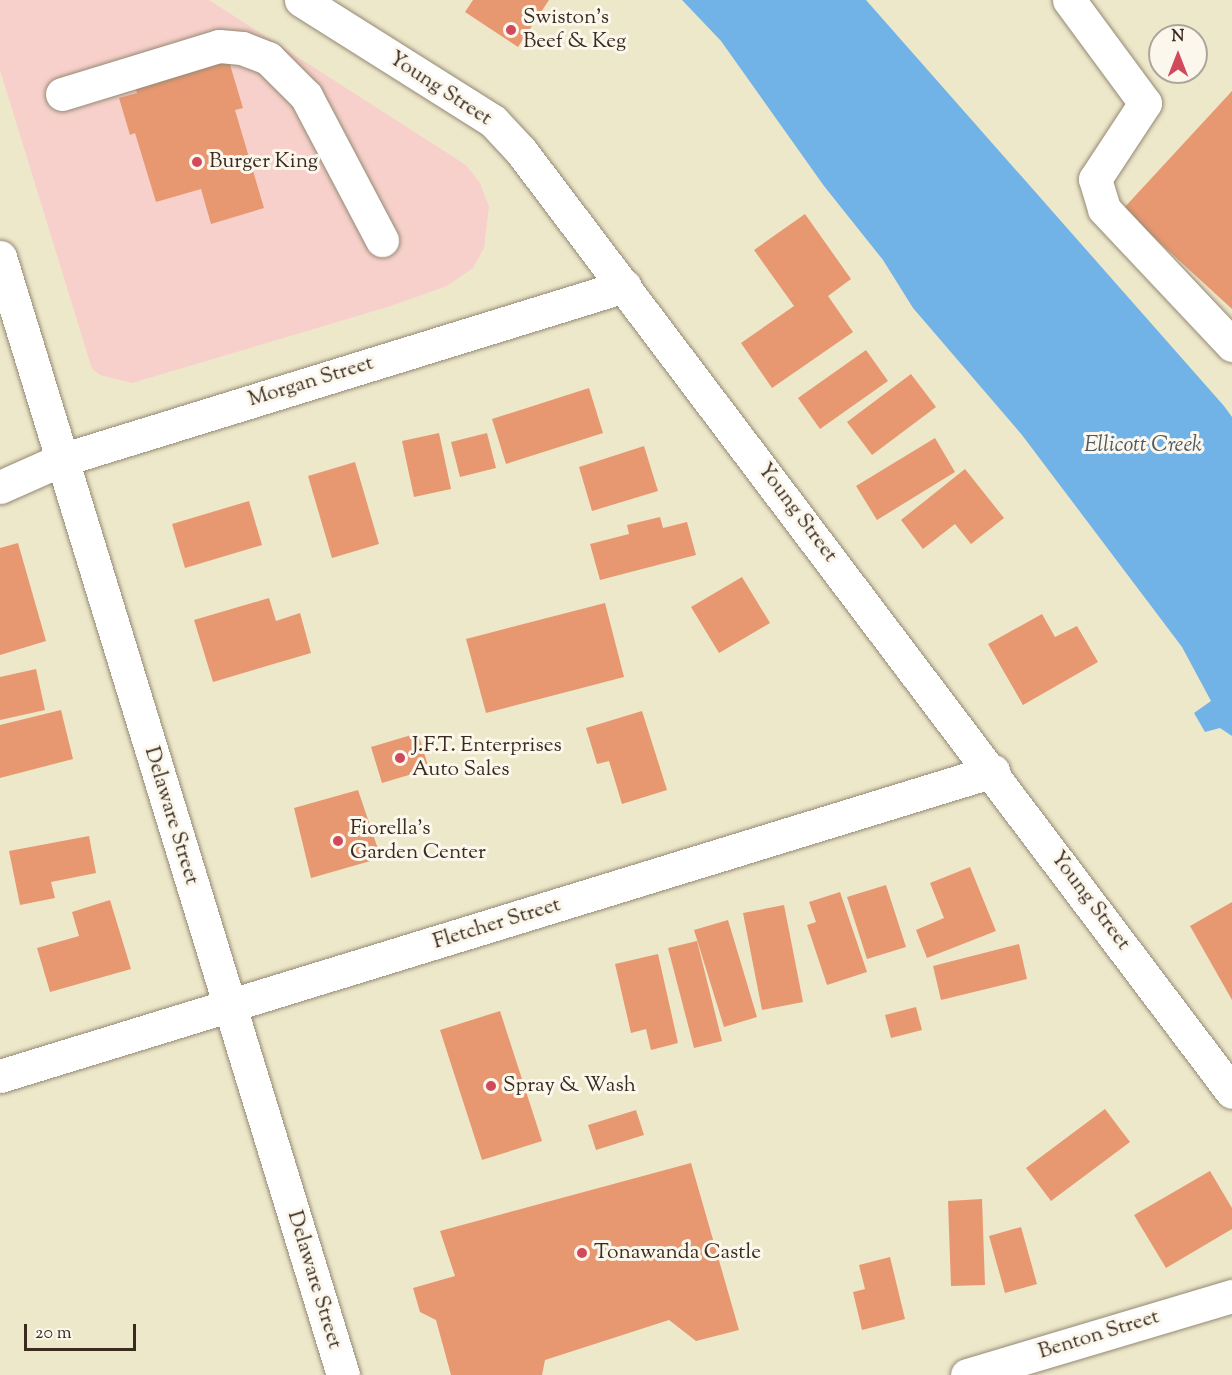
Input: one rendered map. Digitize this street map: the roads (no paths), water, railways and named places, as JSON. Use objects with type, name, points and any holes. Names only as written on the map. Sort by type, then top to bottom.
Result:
[{"type":"street","name":"Young Street","points":[[301,0],[493,121],[625,286],[993,771],[1232,1092]]},
{"type":"street","points":[[1069,0],[1145,103],[1095,179],[1104,209],[1232,345]]},
{"type":"street","points":[[62,94],[219,46],[242,48],[268,58],[306,96],[382,240]]},
{"type":"street","name":"Delaware Street","points":[[0,257],[343,1375]]},
{"type":"street","name":"Morgan Street","points":[[0,487],[61,460],[625,286]]},
{"type":"street","name":"Fletcher Street","points":[[0,1076],[993,771]]},
{"type":"street","name":"Benton Street","points":[[967,1375],[1232,1296]]},
{"type":"water","name":"Ellicott Creek","points":[[682,0],[866,0],[1224,406],[1232,417],[1232,736],[1220,728],[1205,732],[1194,713],[1211,701],[1182,647],[1022,435],[913,308],[883,260],[824,186],[721,41]]},
{"type":"place","name":"Swiston's Beef & Keg","points":[[511,30]]},
{"type":"place","name":"Burger King","points":[[197,162]]},
{"type":"place","name":"J.F.T. Enterprises Auto Sales","points":[[400,758]]},
{"type":"place","name":"Fiorella's Garden Center","points":[[338,841]]},
{"type":"place","name":"Spray & Wash","points":[[491,1086]]},
{"type":"place","name":"Tonawanda Castle","points":[[582,1253]]}]
